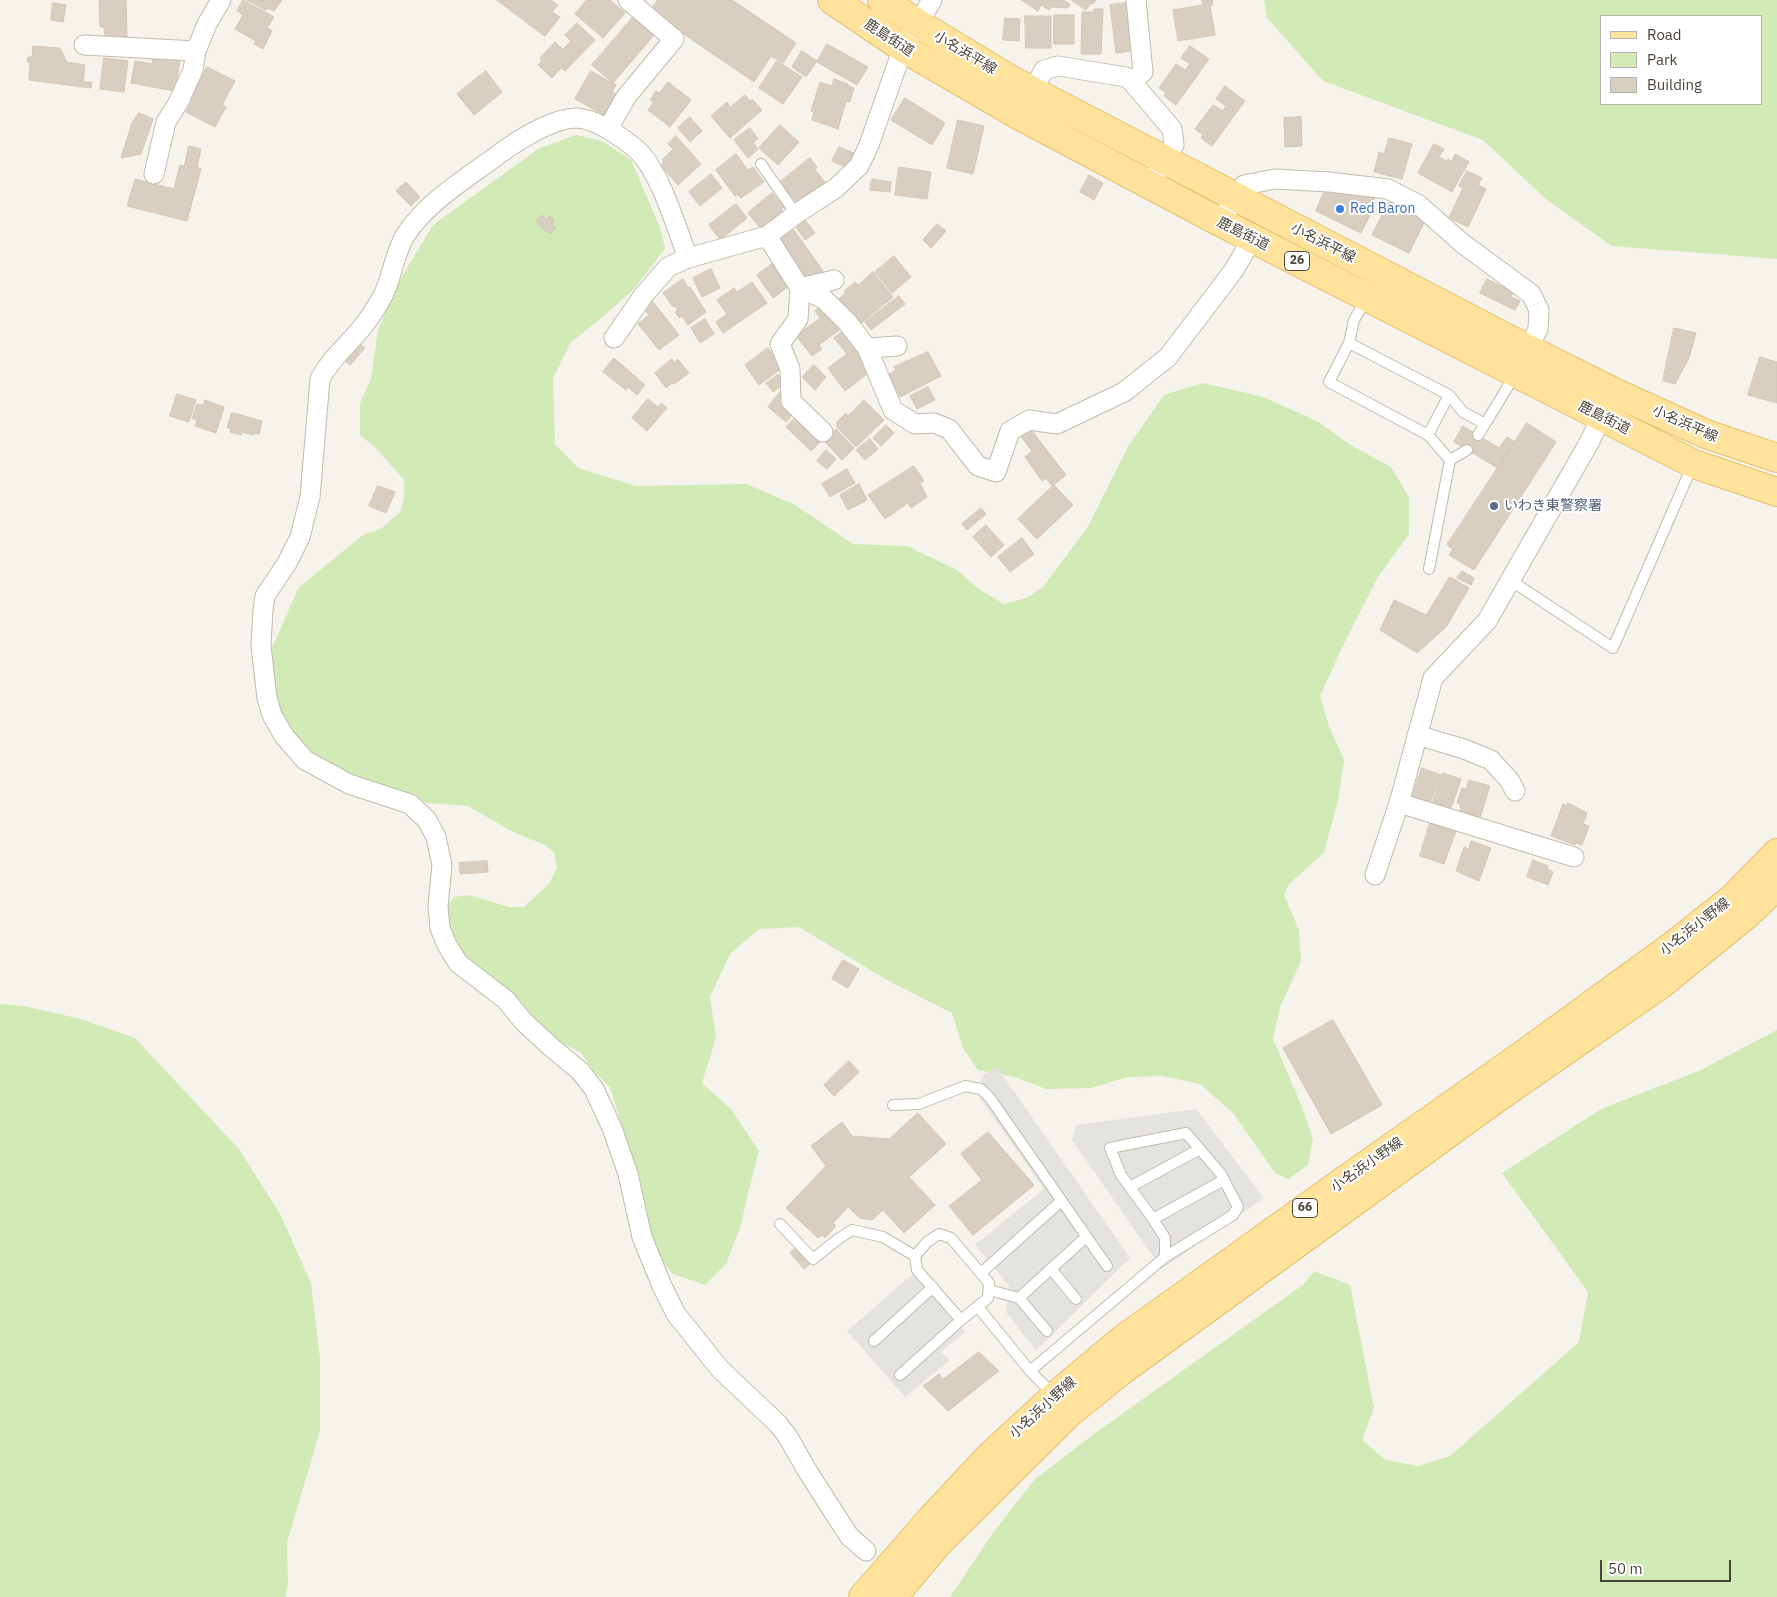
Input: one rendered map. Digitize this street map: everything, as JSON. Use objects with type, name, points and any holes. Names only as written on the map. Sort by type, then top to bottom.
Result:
[{"type":"main road","name":"鹿島街道","points":[[832,0],[903,48],[1020,116],[1220,222],[1694,464],[1777,492]]},
{"type":"main road","name":"小名浜平線","points":[[882,0],[917,24],[1031,91],[1528,348],[1618,394],[1706,434],[1777,458]]},
{"type":"main road","name":"小名浜小野線","points":[[893,1597],[939,1542],[1122,1340],[1671,947],[1733,898],[1777,853]]},
{"type":"main road","name":"小名浜小野線","points":[[864,1597],[932,1518],[989,1457],[1062,1404],[1121,1370],[1506,1092],[1660,985],[1746,916],[1777,886]]},
{"type":"street","points":[[154,174],[166,122],[178,103],[193,70],[196,51],[207,24],[221,0]]},
{"type":"street","points":[[608,129],[626,97],[674,39],[628,0]]},
{"type":"street","points":[[614,338],[643,296],[668,267],[688,258],[767,236],[836,188],[859,166],[869,145],[903,48],[932,0]]},
{"type":"street","points":[[1132,82],[1144,72],[1136,0]]},
{"type":"street","points":[[84,44],[196,51]]},
{"type":"street","points":[[1020,116],[1031,91],[1044,70],[1058,66],[1126,77],[1172,129],[1174,145],[1149,184]]},
{"type":"street","points":[[688,258],[652,170],[642,155],[626,140],[608,129],[592,121],[576,118],[555,123],[515,142],[449,190],[407,233],[398,248],[385,292],[369,318],[327,366],[320,379],[310,497],[300,537],[287,563],[265,596],[261,633],[268,698],[272,715],[284,736],[306,760],[349,784],[410,804],[427,820],[436,837],[442,865],[438,906],[440,928],[446,945],[458,963],[506,1000],[523,1021],[580,1071],[594,1088],[609,1120],[628,1174],[642,1237],[676,1314],[710,1357],[778,1424],[788,1437],[848,1536],[866,1551]]},
{"type":"street","points":[[1220,222],[1237,198],[1244,184],[1274,179],[1329,182],[1388,189],[1419,204],[1462,243],[1531,294],[1539,310],[1538,329],[1516,372]]},
{"type":"street","points":[[767,236],[800,288],[824,299],[848,323],[867,348],[893,410],[915,424],[934,423],[949,429],[978,466],[996,472],[1010,431],[1029,420],[1057,424],[1124,392],[1168,357],[1234,270],[1252,238]]},
{"type":"street","points":[[800,288],[834,280]]},
{"type":"street","points":[[800,288],[798,319],[780,344],[790,369],[791,401],[823,432]]},
{"type":"street","points":[[867,348],[897,346]]},
{"type":"street","points":[[1375,875],[1399,803],[1433,678],[1487,621],[1590,440],[1600,417]]},
{"type":"street","points":[[1416,735],[1464,749],[1491,760],[1510,781],[1515,791]]},
{"type":"street","points":[[1399,803],[1574,857]]},
{"type":"lane","points":[[761,164],[796,214]]},
{"type":"lane","points":[[1367,298],[1354,320],[1348,343],[1329,382],[1428,435],[1450,460]]},
{"type":"lane","points":[[1348,343],[1449,395],[1463,412],[1485,424]]},
{"type":"lane","points":[[1478,435],[1516,372]]},
{"type":"lane","points":[[1428,435],[1449,395]]},
{"type":"lane","points":[[1429,569],[1450,460],[1467,450]]},
{"type":"lane","points":[[1510,580],[1613,648],[1694,464]]},
{"type":"lane","points":[[893,1105],[919,1104],[965,1086],[981,1089],[990,1098],[1060,1202],[1107,1266]]},
{"type":"lane","points":[[1030,1371],[1165,1257],[1233,1215],[1238,1207],[1221,1174],[1186,1132],[1110,1148],[1121,1175],[1153,1218],[1165,1238],[1165,1257]]},
{"type":"lane","points":[[1130,1187],[1200,1149]]},
{"type":"lane","points":[[1153,1218],[1224,1180]]},
{"type":"lane","points":[[981,1273],[1060,1202]]},
{"type":"lane","points":[[780,1224],[813,1259],[852,1230],[882,1237],[915,1256]]},
{"type":"lane","points":[[900,1375],[988,1298],[989,1283],[951,1238],[939,1234],[927,1242],[915,1256],[917,1270],[961,1320]]},
{"type":"lane","points":[[1019,1298],[1086,1237]]},
{"type":"lane","points":[[1051,1269],[1076,1299]]},
{"type":"lane","points":[[874,1341],[932,1288]]},
{"type":"lane","points":[[989,1290],[1019,1298],[1047,1331]]},
{"type":"lane","points":[[978,1306],[1030,1371],[1062,1404]]},
{"type":"green space","points":[[1264,0],[1777,0],[1777,259],[1612,246],[1547,200],[1483,140],[1323,81],[1267,18]]},
{"type":"green space","points":[[576,135],[602,141],[631,160],[661,230],[665,249],[633,290],[570,343],[553,379],[555,444],[578,468],[636,486],[747,484],[795,505],[853,544],[907,546],[957,570],[979,589],[1004,604],[1026,598],[1043,587],[1087,528],[1129,445],[1164,395],[1203,383],[1263,397],[1317,421],[1352,446],[1391,467],[1409,497],[1409,534],[1378,577],[1320,696],[1329,726],[1344,760],[1338,800],[1324,853],[1289,884],[1284,895],[1299,930],[1301,961],[1280,1007],[1273,1039],[1302,1107],[1313,1139],[1308,1165],[1288,1179],[1275,1173],[1233,1113],[1200,1084],[1163,1076],[1128,1077],[1091,1088],[1046,1089],[1015,1077],[978,1070],[963,1048],[952,1013],[887,980],[799,927],[759,929],[730,954],[710,997],[716,1037],[702,1083],[731,1109],[759,1151],[741,1225],[726,1264],[705,1285],[673,1274],[654,1251],[626,1139],[610,1087],[595,1073],[580,1052],[553,1039],[470,965],[452,935],[446,908],[454,897],[469,895],[509,907],[524,907],[549,884],[557,868],[554,852],[543,844],[513,832],[468,806],[427,803],[350,777],[306,751],[278,718],[267,659],[299,587],[363,535],[382,528],[400,512],[404,500],[404,480],[377,449],[360,435],[360,404],[371,378],[378,330],[396,286],[433,225],[538,149]]},
{"type":"green space","points":[[0,1004],[24,1006],[81,1019],[135,1038],[239,1149],[280,1214],[311,1283],[320,1358],[320,1431],[287,1542],[288,1583],[286,1597],[0,1597]]},
{"type":"green space","points":[[1777,1030],[1777,1597],[950,1597],[993,1533],[1034,1480],[1094,1434],[1304,1284],[1314,1271],[1350,1285],[1374,1408],[1362,1440],[1386,1460],[1418,1466],[1450,1456],[1579,1342],[1588,1292],[1502,1173],[1601,1109],[1701,1070]]},
{"type":"shaded area","points":[[997,1067],[1130,1258],[1036,1351],[1006,1312],[1009,1286],[975,1245],[1044,1189],[979,1097],[982,1076]]},
{"type":"shaded area","points":[[1196,1109],[1264,1198],[1162,1269],[1072,1140],[1076,1125]]},
{"type":"shaded area","points":[[913,1274],[965,1332],[941,1352],[950,1360],[905,1397],[847,1331]]},
{"type":"building","points":[[126,0],[127,37],[105,38],[104,27],[100,27],[99,1]]},
{"type":"building","points":[[243,0],[274,17],[267,28],[272,31],[263,49],[254,44],[256,41],[235,29],[243,15],[237,11]]},
{"type":"building","points":[[247,0],[282,0],[274,11],[268,8],[266,10]]},
{"type":"building","points":[[497,0],[551,0],[558,5],[552,12],[560,17],[545,36]]},
{"type":"building","points":[[587,0],[610,0],[625,13],[603,38],[575,14]]},
{"type":"building","points":[[658,0],[732,0],[796,43],[783,63],[771,56],[754,82],[669,24],[653,7]]},
{"type":"building","points":[[1022,0],[1063,0],[1070,4],[1068,8],[1051,7],[1049,10],[1041,5],[1038,11]]},
{"type":"building","points":[[1072,0],[1096,0],[1086,10]]},
{"type":"building","points":[[1202,0],[1212,0],[1213,5],[1210,6],[1215,35],[1178,41],[1173,10],[1203,5]]},
{"type":"building","points":[[1133,2],[1139,50],[1116,53],[1110,5]]},
{"type":"building","points":[[53,3],[66,5],[63,22],[51,20]]},
{"type":"building","points":[[1094,9],[1103,9],[1101,54],[1081,54],[1082,12],[1094,12]]},
{"type":"building","points":[[1054,15],[1074,15],[1074,44],[1054,44]]},
{"type":"building","points":[[634,16],[655,34],[613,83],[592,65]]},
{"type":"building","points":[[1025,16],[1051,16],[1051,48],[1026,48]]},
{"type":"building","points":[[1005,18],[1020,19],[1019,41],[1003,40]]},
{"type":"building","points":[[577,23],[595,40],[565,71],[561,68],[552,78],[538,65],[542,60],[540,58],[555,42],[563,49],[571,41],[565,35]]},
{"type":"building","points":[[827,44],[868,67],[857,85],[817,62]]},
{"type":"building","points":[[33,46],[60,48],[67,62],[85,65],[83,82],[92,82],[91,88],[29,80],[30,62],[27,62],[28,57],[32,57]]},
{"type":"building","points":[[1190,46],[1209,59],[1176,105],[1164,96],[1166,93],[1159,88],[1176,64],[1185,70],[1190,64],[1181,58]]},
{"type":"building","points":[[802,51],[817,61],[806,77],[792,67]]},
{"type":"building","points":[[153,56],[180,61],[175,91],[131,83],[135,61],[152,64]]},
{"type":"building","points":[[104,58],[128,61],[124,92],[100,89]]},
{"type":"building","points":[[777,61],[802,77],[783,104],[759,88]]},
{"type":"building","points":[[207,67],[235,81],[222,105],[226,107],[215,127],[186,112],[192,101],[188,99],[193,88],[195,90]]},
{"type":"building","points":[[486,71],[502,92],[474,115],[457,94]]},
{"type":"building","points":[[591,71],[616,85],[612,92],[616,94],[604,115],[575,99]]},
{"type":"building","points":[[834,79],[854,88],[850,102],[846,101],[838,129],[812,120],[814,112],[811,111],[820,82],[832,86]]},
{"type":"building","points":[[668,82],[691,100],[670,127],[648,110],[654,102],[650,100],[656,91],[659,93]]},
{"type":"building","points":[[1225,86],[1245,101],[1212,146],[1201,138],[1203,135],[1195,129],[1213,105],[1223,111],[1226,106],[1216,99]]},
{"type":"building","points":[[745,95],[750,101],[752,99],[762,110],[730,138],[711,116],[727,102],[730,107]]},
{"type":"building","points":[[905,98],[945,123],[932,145],[891,120]]},
{"type":"building","points":[[139,113],[153,119],[141,154],[121,158],[132,123]]},
{"type":"building","points":[[690,117],[702,131],[690,142],[678,128]]},
{"type":"building","points":[[1301,117],[1302,146],[1285,147],[1284,118]]},
{"type":"building","points":[[958,120],[984,126],[973,174],[947,168]]},
{"type":"building","points":[[780,125],[799,142],[778,165],[759,148]]},
{"type":"building","points":[[750,128],[758,139],[753,142],[758,149],[748,158],[734,140]]},
{"type":"building","points":[[676,136],[701,164],[678,185],[660,165],[664,162],[662,160],[673,149],[668,144]]},
{"type":"building","points":[[1389,138],[1412,144],[1402,179],[1374,172],[1379,152],[1384,154]]},
{"type":"building","points":[[1434,144],[1444,149],[1439,157],[1452,161],[1455,154],[1469,162],[1452,192],[1418,173]]},
{"type":"building","points":[[189,146],[201,149],[197,167],[201,169],[187,221],[127,206],[135,179],[174,189],[180,165],[184,166]]},
{"type":"building","points":[[839,147],[859,155],[846,167],[832,161]]},
{"type":"building","points":[[736,154],[748,170],[753,167],[764,182],[741,198],[737,194],[735,196],[716,170]]},
{"type":"building","points":[[810,158],[817,167],[815,170],[825,182],[798,204],[780,182]]},
{"type":"building","points":[[899,167],[931,172],[927,199],[895,195]]},
{"type":"building","points":[[1467,171],[1482,178],[1478,185],[1486,189],[1468,227],[1449,218],[1463,188],[1459,186]]},
{"type":"building","points":[[711,174],[722,188],[700,206],[689,192]]},
{"type":"building","points":[[1089,175],[1103,183],[1094,200],[1080,192]]},
{"type":"building","points":[[872,179],[891,182],[890,192],[870,190]]},
{"type":"building","points":[[406,182],[420,197],[411,206],[396,191]]},
{"type":"building","points":[[1328,184],[1346,187],[1375,197],[1370,215],[1361,233],[1316,211]]},
{"type":"building","points":[[772,193],[784,207],[781,210],[783,213],[762,230],[748,213]]},
{"type":"building","points":[[1381,200],[1389,204],[1394,202],[1412,210],[1411,214],[1425,221],[1409,253],[1372,235],[1383,213],[1377,210]]},
{"type":"building","points":[[736,204],[747,218],[720,240],[709,225]]},
{"type":"building","points":[[542,215],[547,220],[550,216],[554,220],[552,224],[556,228],[550,234],[536,222]]},
{"type":"building","points":[[805,220],[815,233],[805,240],[796,227]]},
{"type":"building","points":[[937,224],[946,231],[931,248],[923,240]]},
{"type":"building","points":[[794,230],[823,271],[807,281],[796,262],[794,263],[778,241]]},
{"type":"building","points":[[894,256],[911,277],[892,293],[875,272]]},
{"type":"building","points":[[772,264],[789,286],[773,298],[757,275]]},
{"type":"building","points":[[711,269],[720,288],[702,297],[693,278]]},
{"type":"building","points":[[873,272],[893,297],[860,324],[839,299],[846,293],[844,291],[855,282],[858,285]]},
{"type":"building","points":[[683,279],[706,312],[688,325],[682,316],[679,318],[675,312],[678,310],[675,306],[673,307],[663,293]]},
{"type":"building","points":[[1487,279],[1513,292],[1511,297],[1520,301],[1515,310],[1480,293]]},
{"type":"building","points":[[752,282],[767,303],[723,333],[716,322],[727,314],[717,300],[734,288],[737,292]]},
{"type":"building","points":[[899,296],[905,304],[871,330],[865,322]]},
{"type":"building","points":[[651,299],[679,335],[659,350],[638,324],[649,315],[641,306]]},
{"type":"building","points":[[824,304],[843,327],[818,344],[822,349],[812,356],[796,336],[820,318],[815,311]]},
{"type":"building","points":[[705,319],[714,334],[700,343],[691,328]]},
{"type":"building","points":[[1674,328],[1696,333],[1689,358],[1675,384],[1663,381]]},
{"type":"building","points":[[845,330],[861,346],[857,350],[872,370],[845,391],[828,368],[847,354],[834,338]]},
{"type":"building","points":[[359,343],[365,348],[350,365],[344,360]]},
{"type":"building","points":[[768,348],[782,368],[759,385],[745,365]]},
{"type":"building","points":[[928,352],[941,376],[900,397],[888,375],[896,370],[894,367]]},
{"type":"building","points":[[1760,357],[1777,362],[1777,403],[1748,395]]},
{"type":"building","points":[[614,358],[645,385],[637,395],[628,387],[626,390],[603,372]]},
{"type":"building","points":[[672,359],[674,363],[678,359],[689,373],[666,388],[655,373]]},
{"type":"building","points":[[814,365],[826,377],[815,390],[802,377]]},
{"type":"building","points":[[778,375],[784,384],[773,392],[766,383]]},
{"type":"building","points":[[928,387],[935,400],[917,409],[910,396]]},
{"type":"building","points":[[780,392],[799,406],[786,422],[768,407]]},
{"type":"building","points":[[177,394],[196,400],[189,422],[170,416]]},
{"type":"building","points":[[648,399],[658,407],[661,403],[667,408],[647,431],[632,418]]},
{"type":"building","points":[[205,400],[224,407],[216,433],[195,426],[197,420],[192,418],[197,404],[203,405]]},
{"type":"building","points":[[864,400],[884,420],[856,447],[836,426],[838,425],[836,423],[846,413],[848,416]]},
{"type":"building","points":[[803,410],[828,434],[811,451],[786,427]]},
{"type":"building","points":[[234,413],[262,421],[259,434],[254,433],[253,435],[242,432],[241,435],[230,432],[231,429],[227,428],[231,414]]},
{"type":"building","name":"いわき東警察署","points":[[1527,423],[1556,442],[1474,570],[1449,555],[1453,549],[1447,545]]},
{"type":"building","points":[[886,425],[894,433],[881,446],[873,438]]},
{"type":"building","points":[[1463,426],[1499,448],[1507,437],[1515,442],[1498,468],[1454,442]]},
{"type":"building","points":[[1029,427],[1066,475],[1052,486],[1046,478],[1042,481],[1025,457],[1032,451],[1019,434]]},
{"type":"building","points":[[836,429],[854,448],[842,460],[824,441]]},
{"type":"building","points":[[870,439],[878,449],[865,460],[856,450]]},
{"type":"building","points":[[826,450],[836,459],[827,469],[817,461]]},
{"type":"building","points":[[914,466],[924,481],[920,483],[927,497],[911,508],[908,503],[885,519],[868,495]]},
{"type":"building","points":[[847,469],[855,483],[830,497],[822,484]]},
{"type":"building","points":[[859,484],[867,500],[848,510],[840,495]]},
{"type":"building","points":[[1054,485],[1073,505],[1037,539],[1018,519]]},
{"type":"building","points":[[378,486],[395,492],[386,513],[369,506]]},
{"type":"building","points":[[981,508],[986,514],[967,530],[962,524]]},
{"type":"building","points":[[986,525],[1004,545],[991,557],[973,537]]},
{"type":"building","points":[[1022,538],[1034,554],[1010,572],[998,557]]},
{"type":"building","points":[[1462,571],[1474,578],[1471,585],[1457,578]]},
{"type":"building","points":[[1450,577],[1469,588],[1446,627],[1417,653],[1380,630],[1394,600],[1426,615]]},
{"type":"building","points":[[1422,768],[1441,775],[1429,806],[1411,799]]},
{"type":"building","points":[[1443,773],[1461,779],[1451,808],[1433,802]]},
{"type":"building","points":[[1469,780],[1490,786],[1479,821],[1459,814],[1461,805],[1457,803],[1462,788],[1466,789]]},
{"type":"building","points":[[1568,803],[1587,813],[1583,824],[1589,826],[1582,845],[1576,843],[1575,845],[1551,836],[1563,804],[1567,806]]},
{"type":"building","points":[[1430,823],[1456,831],[1444,864],[1420,856]]},
{"type":"building","points":[[1471,841],[1491,848],[1479,881],[1456,871],[1464,847],[1469,849]]},
{"type":"building","points":[[1533,860],[1548,866],[1547,869],[1553,872],[1548,885],[1527,877]]},
{"type":"building","points":[[487,861],[488,872],[460,874],[459,863]]},
{"type":"building","points":[[843,960],[859,969],[848,988],[832,979]]},
{"type":"building","points":[[1333,1020],[1382,1105],[1331,1134],[1283,1048]]},
{"type":"building","points":[[849,1061],[859,1072],[834,1096],[824,1085]]},
{"type":"building","points":[[918,1113],[946,1144],[909,1177],[935,1205],[904,1233],[883,1210],[872,1220],[860,1218],[848,1207],[833,1223],[836,1226],[825,1238],[822,1235],[818,1238],[786,1208],[826,1166],[811,1146],[842,1122],[852,1136],[889,1139]]},
{"type":"building","points":[[988,1132],[1034,1185],[973,1235],[949,1206],[982,1180],[961,1154]]},
{"type":"building","points":[[802,1241],[817,1258],[804,1269],[790,1253]]},
{"type":"building","points":[[979,1352],[999,1371],[948,1411],[923,1386],[939,1374],[943,1379]]},
{"type":"place","name":"Red Baron","points":[[1340,209]]},
{"type":"place","name":"いわき東警察署","points":[[1494,506]]}]
